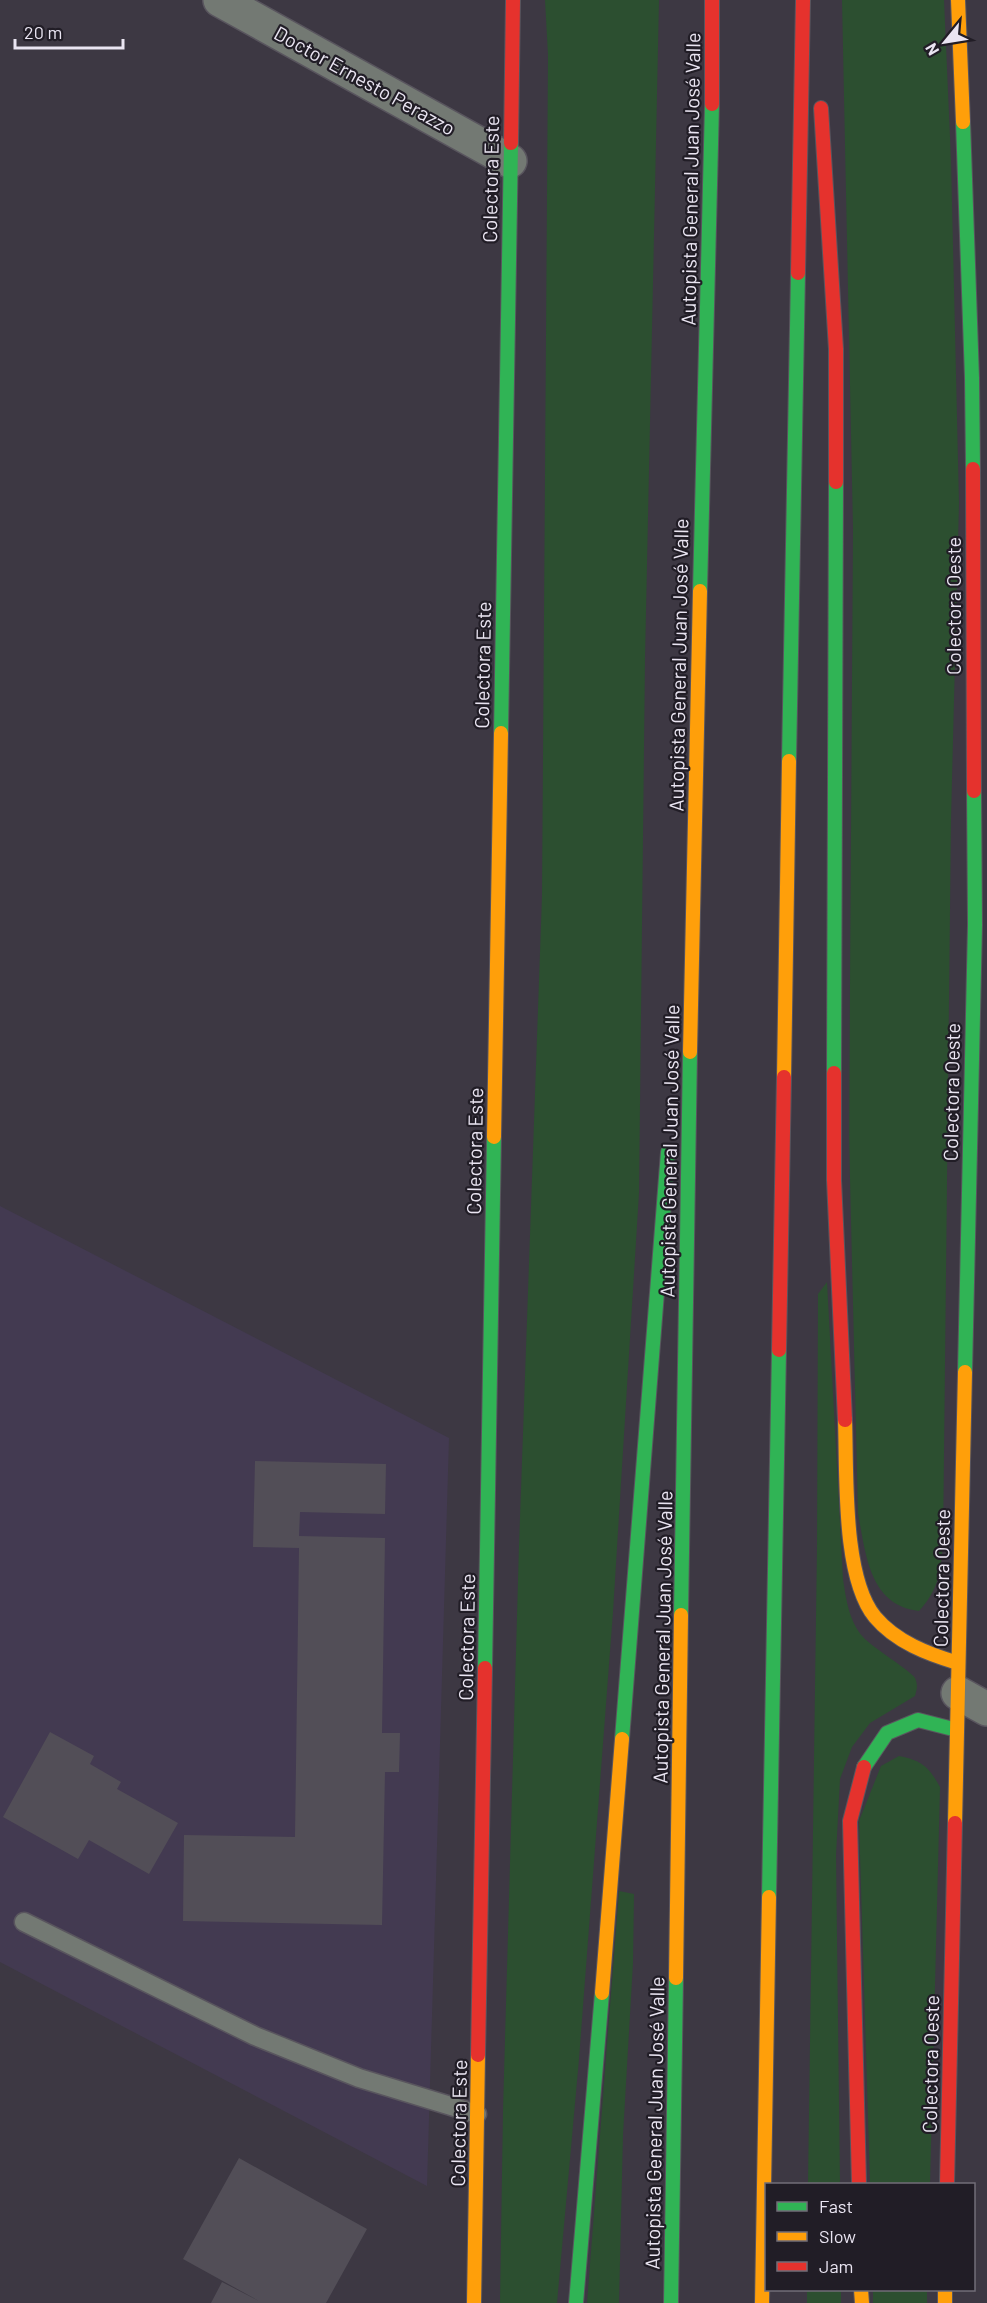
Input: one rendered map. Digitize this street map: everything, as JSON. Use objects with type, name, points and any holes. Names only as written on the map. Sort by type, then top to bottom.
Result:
[{"type":"main road","name":"Colectora Este","points":[[474,2303],[513,0]]},
{"type":"main road","name":"Autopista General Juan José Valle","points":[[671,2303],[693,845],[712,0]]},
{"type":"main road","points":[[762,2303],[803,0]]},
{"type":"main road","points":[[814,0],[816,35]]},
{"type":"main road","name":"Colectora Oeste","points":[[947,2183],[958,1678],[981,925],[972,378],[958,0]]},
{"type":"main road","points":[[820,93],[836,349],[834,1180],[850,1543],[860,1589],[872,1615],[903,1641],[936,1657],[958,1678]]},
{"type":"main road","points":[[676,1058],[693,845]]},
{"type":"main road","points":[[576,2303],[669,1140]]},
{"type":"main road","points":[[859,2183],[850,1821],[862,1771],[887,1733],[918,1720],[957,1730]]},
{"type":"street","name":"Doctor Ernesto Perazzo","points":[[220,0],[510,161]]},
{"type":"street","points":[[958,1678],[987,1709]]},
{"type":"lane","points":[[24,1922],[255,2036],[358,2078],[477,2114]]},
{"type":"shaded area","points":[[0,1206],[449,1438],[427,2186],[0,1962]]},
{"type":"green space","points":[[545,0],[659,0],[645,658],[639,1193],[613,1612],[579,2059],[557,2303],[500,2303],[503,2110],[519,1546],[542,896],[548,55]]},
{"type":"green space","points":[[842,0],[944,0],[951,160],[959,503],[951,819],[943,1545],[935,1588],[919,1611],[902,1607],[880,1588],[868,1561],[858,1514],[849,1137],[853,529]]},
{"type":"green space","points":[[827,1282],[843,1579],[847,1602],[854,1624],[863,1637],[912,1674],[917,1683],[915,1696],[870,1723],[852,1747],[840,1779],[836,1855],[840,2183],[808,2183],[817,1547],[818,1294]]},
{"type":"green space","points":[[899,1756],[913,1760],[932,1774],[940,1787],[930,2183],[870,2183],[859,1821],[881,1766]]},
{"type":"green space","points":[[619,1891],[634,1894],[633,1963],[623,2135],[619,2303],[587,2303]]},
{"type":"green space","points":[[807,2291],[841,2291],[841,2303],[807,2303]]},
{"type":"green space","points":[[873,2291],[927,2291],[927,2303],[873,2303]]},
{"type":"building","points":[[255,1461],[386,1464],[385,1514],[300,1512],[299,1536],[385,1538],[382,1733],[400,1733],[399,1772],[385,1772],[382,1925],[183,1921],[184,1835],[295,1837],[299,1548],[253,1547]]},
{"type":"building","points":[[50,1732],[94,1756],[90,1764],[121,1782],[117,1789],[178,1823],[149,1874],[89,1840],[78,1859],[3,1817]]},
{"type":"building","points":[[239,2158],[367,2229],[326,2303],[211,2303],[222,2282],[259,2301],[183,2259]]},
{"type":"traffic: fast","points":[[700,591],[712,104]]},
{"type":"traffic: fast","points":[[963,122],[973,469]]},
{"type":"traffic: fast","points":[[501,733],[511,143]]},
{"type":"traffic: fast","points":[[789,761],[798,273]]},
{"type":"traffic: fast","points":[[834,1073],[836,482]]},
{"type":"traffic: fast","points":[[965,1372],[975,925],[974,791]]},
{"type":"traffic: fast","points":[[681,1615],[690,1052]]},
{"type":"traffic: fast","points":[[485,1668],[494,1137]]},
{"type":"traffic: fast","points":[[622,1739],[668,1152]]},
{"type":"traffic: fast","points":[[769,1897],[779,1350]]},
{"type":"traffic: fast","points":[[864,1767],[887,1733],[918,1720],[957,1730]]},
{"type":"traffic: fast","points":[[671,2303],[676,1978]]},
{"type":"traffic: fast","points":[[576,2303],[602,1993]]},
{"type":"traffic: slow","points":[[958,0],[963,122]]},
{"type":"traffic: slow","points":[[690,1052],[700,591]]},
{"type":"traffic: slow","points":[[494,1137],[501,733]]},
{"type":"traffic: slow","points":[[784,1077],[789,761]]},
{"type":"traffic: slow","points":[[955,1823],[965,1372]]},
{"type":"traffic: slow","points":[[845,1420],[848,1523],[857,1577],[864,1599],[883,1626],[903,1640],[935,1656],[958,1663]]},
{"type":"traffic: slow","points":[[676,1978],[681,1615]]},
{"type":"traffic: slow","points":[[602,1993],[622,1739]]},
{"type":"traffic: slow","points":[[762,2303],[769,1897]]},
{"type":"traffic: slow","points":[[474,2303],[478,2055]]},
{"type":"traffic: slow","points":[[861,2291],[862,2303]]},
{"type":"traffic: slow","points":[[945,2291],[945,2303]]},
{"type":"traffic: jam","points":[[511,143],[513,0]]},
{"type":"traffic: jam","points":[[712,0],[712,104]]},
{"type":"traffic: jam","points":[[798,273],[803,0]]},
{"type":"traffic: jam","points":[[821,108],[836,349],[836,482]]},
{"type":"traffic: jam","points":[[973,469],[974,791]]},
{"type":"traffic: jam","points":[[834,1073],[834,1180],[845,1420]]},
{"type":"traffic: jam","points":[[779,1350],[784,1077]]},
{"type":"traffic: jam","points":[[478,2055],[485,1668]]},
{"type":"traffic: jam","points":[[859,2183],[850,1821],[864,1767]]},
{"type":"traffic: jam","points":[[947,2183],[955,1823]]}]
